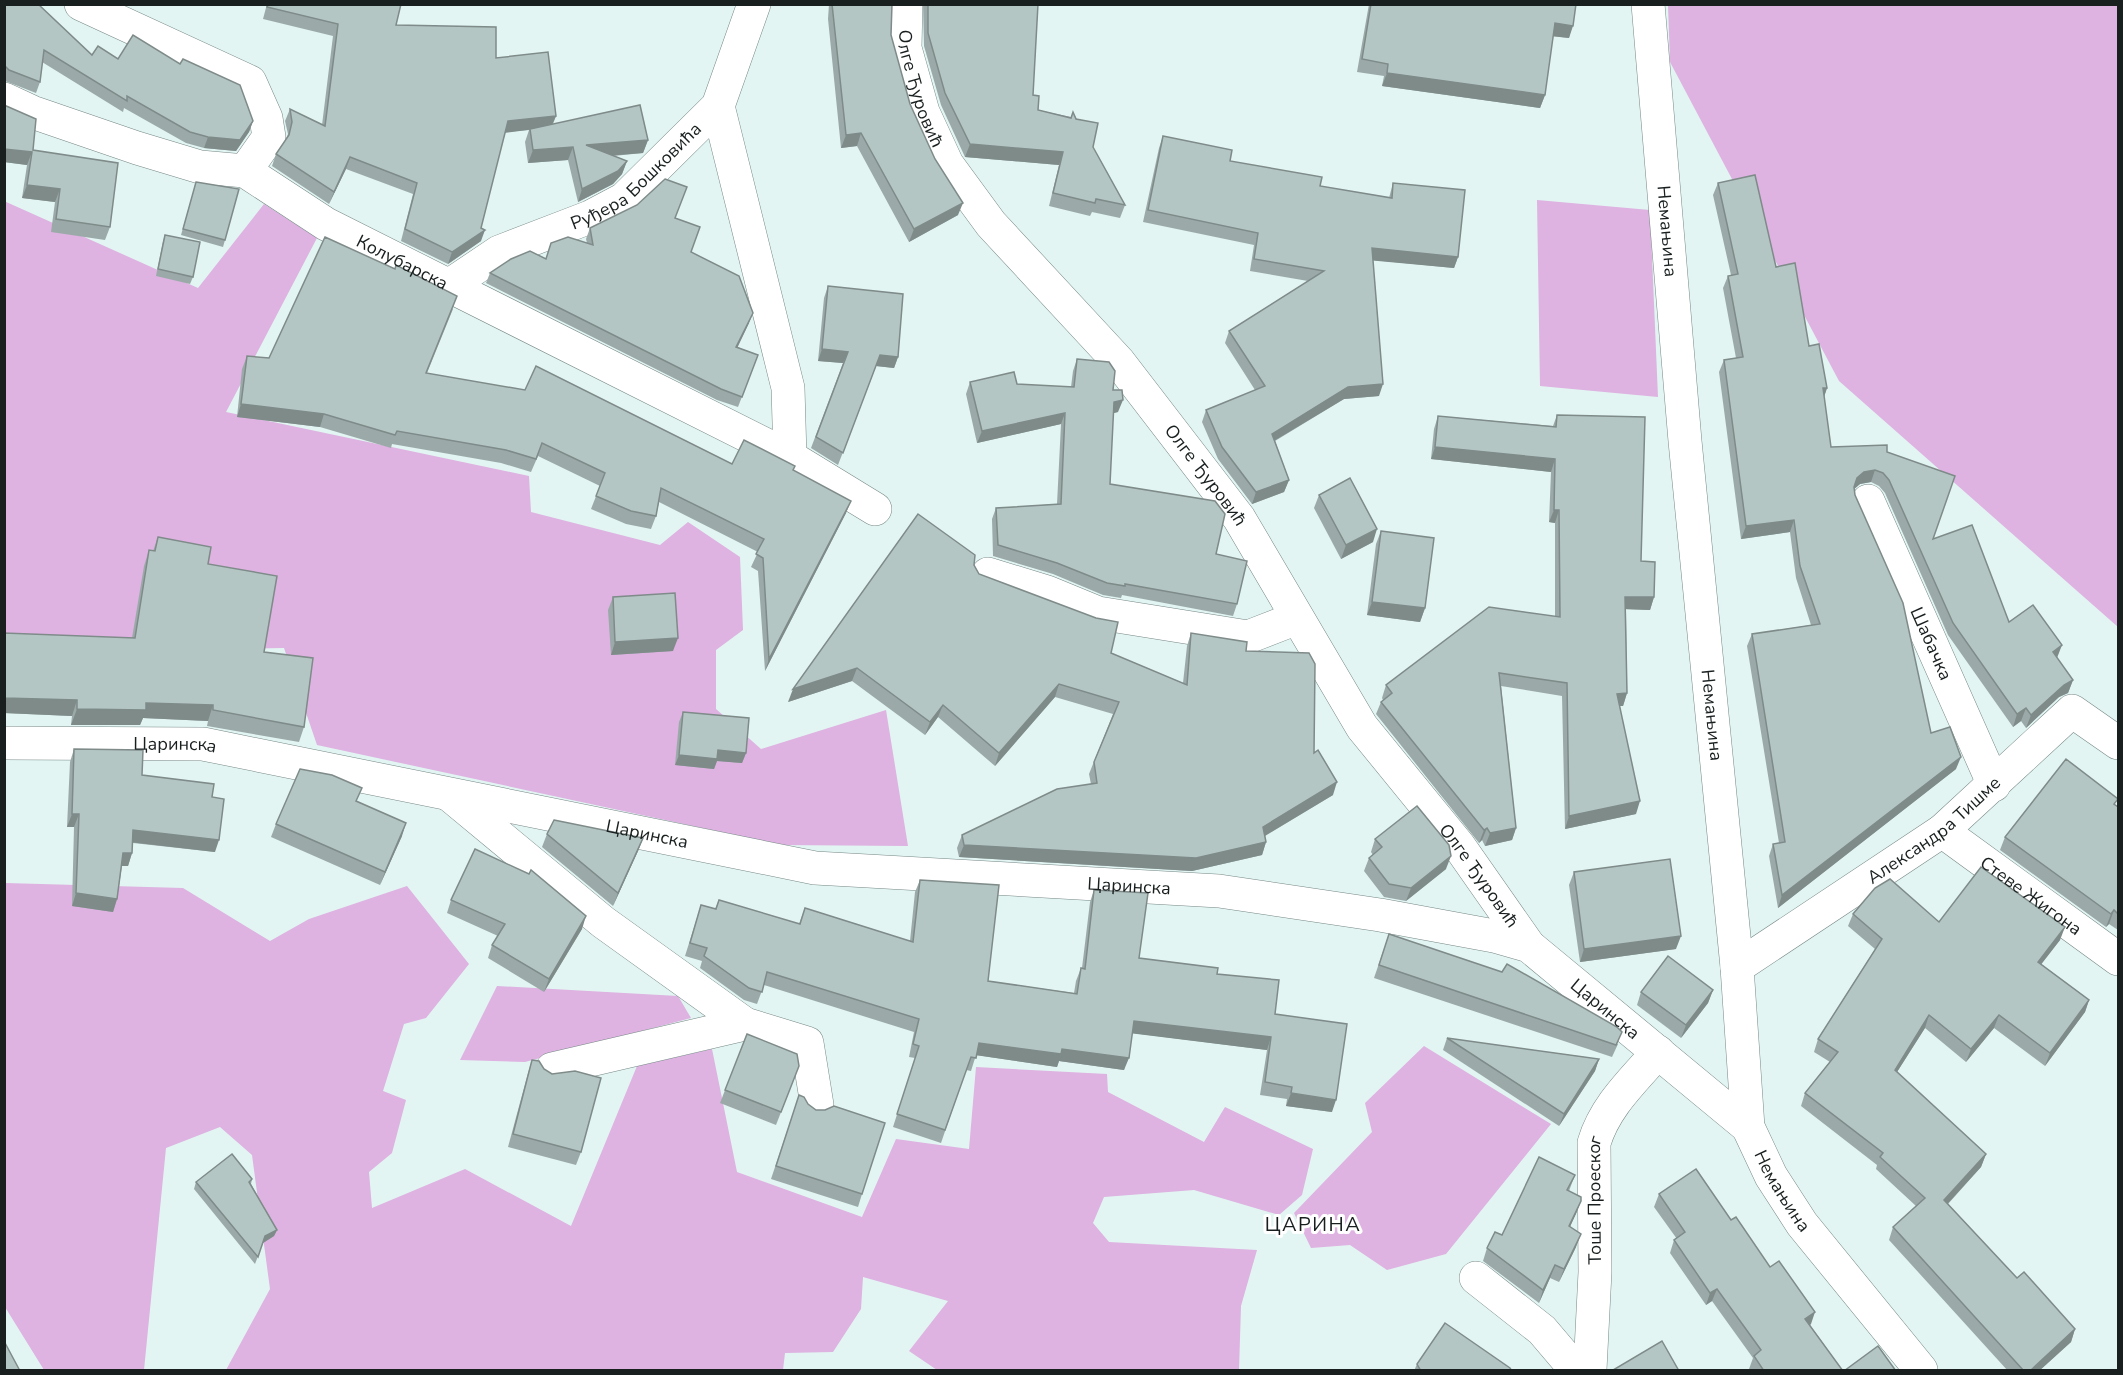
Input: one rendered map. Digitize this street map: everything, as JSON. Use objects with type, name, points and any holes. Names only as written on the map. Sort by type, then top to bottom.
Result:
[{"type":"street","points":[[81,4],[250,82],[266,118],[269,137],[245,171]]},
{"type":"street","name":"Руђера Бошковића","points":[[450,285],[498,252],[590,218],[624,199],[718,106],[754,4]]},
{"type":"street","name":"Олге Ђуровић","points":[[906,4],[906,48],[923,112],[947,164],[991,225],[1119,362],[1239,518],[1362,728],[1459,846],[1530,946]]},
{"type":"street","name":"Немањина","points":[[1648,4],[1685,441],[1737,968],[1748,1127],[1771,1176],[1802,1224],[1921,1371]]},
{"type":"street","name":"Колубарска","points":[[4,99],[32,112],[200,167],[245,171],[326,224],[790,457],[875,509]]},
{"type":"street","points":[[718,106],[788,387],[790,457]]},
{"type":"street","name":"Шабачка","points":[[1868,501],[1994,785]]},
{"type":"street","points":[[988,574],[1047,592],[1098,613],[1248,637],[1297,618]]},
{"type":"street","name":"Александра Тишме","points":[[1737,968],[1942,831],[2072,711],[2118,743]]},
{"type":"street","name":"Царинска","points":[[4,743],[203,744],[814,868],[1219,891],[1360,911],[1494,936],[1530,946],[1748,1127]]},
{"type":"street","name":"Царинска","points":[[447,793],[603,922],[745,1024],[807,1043],[817,1105]]},
{"type":"street","name":"Стеве Жигона","points":[[1942,831],[2118,959]]},
{"type":"street","points":[[552,1069],[745,1024]]},
{"type":"street","name":"Тоше Проеског","points":[[1590,1371],[1595,1272],[1594,1143],[1600,1123],[1613,1103],[1658,1052]]},
{"type":"street","points":[[1476,1278],[1542,1330],[1576,1371]]},
{"type":"shaded area","points":[[1668,5],[2118,5],[2118,627],[1839,381],[1670,62]]},
{"type":"shaded area","points":[[1537,200],[1650,210],[1658,397],[1540,386]]},
{"type":"shaded area","points":[[4,201],[198,288],[264,204],[317,238],[226,412],[529,476],[531,512],[660,545],[688,522],[740,557],[743,630],[716,650],[716,709],[761,749],[886,710],[908,846],[781,845],[317,745],[284,648],[5,652]]},
{"type":"shaded area","points":[[5,883],[183,888],[270,941],[309,919],[407,886],[469,964],[426,1018],[404,1024],[383,1091],[406,1100],[392,1153],[369,1172],[372,1208],[465,1169],[571,1226],[637,1066],[712,1049],[737,1172],[862,1217],[896,1139],[969,1149],[976,1067],[1107,1074],[1108,1092],[1204,1142],[1225,1107],[1313,1149],[1302,1195],[1279,1215],[1194,1190],[1104,1197],[1093,1223],[1109,1242],[1257,1250],[1241,1306],[1239,1370],[937,1370],[909,1351],[948,1301],[863,1277],[861,1309],[833,1352],[785,1353],[783,1370],[226,1370],[270,1289],[252,1155],[220,1127],[166,1148],[144,1370],[44,1370],[5,1307]]},
{"type":"shaded area","points":[[497,986],[678,996],[691,1018],[525,1062],[460,1060]]},
{"type":"shaded area","points":[[1424,1046],[1551,1124],[1446,1254],[1387,1270],[1350,1245],[1311,1248],[1294,1213],[1372,1132],[1365,1103]]},
{"type":"building","points":[[4,4],[38,4],[92,55],[98,46],[118,59],[133,35],[180,64],[183,59],[240,85],[253,121],[240,140],[208,137],[190,132],[127,96],[127,101],[44,50],[40,82],[9,70],[4,65]]},
{"type":"building","points":[[268,4],[401,4],[396,25],[496,27],[496,58],[548,52],[556,116],[508,121],[481,228],[485,230],[452,252],[405,229],[417,183],[350,157],[334,192],[276,154],[289,135],[292,122],[290,109],[325,126],[338,24],[267,7]]},
{"type":"building","points":[[832,4],[892,4],[891,35],[910,104],[935,159],[963,203],[914,229],[861,133],[846,135]]},
{"type":"building","points":[[928,4],[1038,4],[1033,95],[1039,96],[1038,110],[1071,118],[1073,112],[1076,119],[1098,123],[1093,147],[1125,205],[1096,199],[1095,203],[1053,193],[1063,152],[970,144],[945,93],[928,33]]},
{"type":"building","points":[[1371,4],[1576,4],[1573,26],[1555,23],[1545,95],[1387,73],[1388,64],[1362,59]]},
{"type":"building","points":[[4,105],[36,119],[33,150],[118,163],[110,227],[56,219],[60,189],[27,185],[32,152],[4,149]]},
{"type":"building","points":[[640,105],[648,140],[586,145],[627,161],[618,171],[582,189],[573,147],[533,150],[530,129]]},
{"type":"building","points":[[1163,136],[1232,150],[1230,161],[1322,177],[1320,186],[1392,198],[1393,183],[1465,190],[1458,257],[1372,248],[1383,384],[1348,387],[1272,434],[1289,480],[1256,492],[1222,447],[1206,410],[1265,386],[1229,331],[1324,271],[1254,259],[1258,233],[1148,210]]},
{"type":"building","points":[[1755,175],[1776,267],[1795,263],[1809,346],[1819,344],[1827,388],[1823,388],[1831,447],[1887,445],[1887,452],[1955,476],[1933,539],[1972,525],[2009,622],[2033,605],[2062,645],[2053,652],[2073,680],[2064,685],[2031,715],[2026,708],[2017,714],[1953,623],[1889,480],[1883,473],[1875,470],[1864,472],[1857,478],[1854,487],[1855,495],[1903,603],[1931,733],[1950,727],[1961,757],[1782,895],[1773,844],[1785,842],[1752,634],[1820,624],[1800,566],[1794,520],[1746,526],[1724,360],[1743,357],[1728,276],[1738,274],[1718,183]]},
{"type":"building","points":[[665,179],[687,187],[675,218],[700,227],[691,252],[739,276],[753,313],[736,347],[758,355],[742,397],[721,389],[490,273],[511,259],[530,251],[546,259],[551,243],[568,237],[593,245],[590,228],[637,205]]},
{"type":"building","points":[[196,182],[239,189],[225,240],[183,229]]},
{"type":"building","points":[[165,235],[200,242],[193,277],[158,269]]},
{"type":"building","points":[[325,237],[395,269],[396,265],[457,296],[426,373],[525,390],[536,366],[732,464],[744,440],[795,466],[793,470],[851,501],[769,659],[763,558],[756,554],[764,539],[661,488],[656,516],[631,511],[596,496],[605,473],[542,443],[536,459],[506,450],[397,431],[395,435],[324,414],[241,404],[247,356],[269,358]]},
{"type":"building","points":[[828,286],[903,294],[898,357],[880,355],[843,453],[816,437],[848,352],[822,349]]},
{"type":"building","points":[[1077,359],[1109,362],[1115,371],[1113,390],[1122,390],[1123,400],[1114,402],[1110,484],[1215,501],[1225,514],[1216,554],[1247,561],[1237,604],[1125,584],[1125,586],[1107,583],[1057,563],[998,545],[996,508],[1061,504],[1065,413],[982,431],[970,382],[1014,372],[1017,384],[1074,387]]},
{"type":"building","points":[[1557,415],[1645,417],[1641,561],[1655,562],[1654,597],[1625,597],[1627,693],[1617,694],[1640,801],[1569,816],[1567,683],[1499,673],[1516,828],[1490,833],[1487,828],[1484,830],[1381,702],[1392,693],[1386,685],[1489,607],[1560,617],[1559,510],[1554,510],[1555,459],[1435,447],[1438,416],[1556,427]]},
{"type":"building","points":[[1350,478],[1377,529],[1346,545],[1319,495]]},
{"type":"building","points":[[918,514],[975,555],[974,565],[979,574],[1096,618],[1118,622],[1111,653],[1187,685],[1191,633],[1247,642],[1246,651],[1309,653],[1315,664],[1314,753],[1318,750],[1337,782],[1263,827],[1266,842],[1196,858],[964,845],[962,835],[1057,789],[1097,783],[1094,762],[1119,702],[1059,684],[999,753],[943,705],[930,722],[857,668],[793,689]]},
{"type":"building","points":[[1381,531],[1434,538],[1425,608],[1372,602]]},
{"type":"building","points":[[158,537],[211,547],[208,564],[277,576],[264,652],[313,658],[304,727],[213,710],[213,705],[146,703],[146,710],[77,709],[77,700],[4,698],[4,633],[135,638],[149,550],[155,551]]},
{"type":"building","points":[[675,593],[678,638],[615,642],[613,597]]},
{"type":"building","points":[[683,712],[749,718],[746,753],[718,750],[717,759],[679,755]]},
{"type":"building","points":[[74,749],[143,750],[142,775],[214,784],[212,797],[224,799],[219,840],[133,830],[132,853],[123,853],[117,899],[76,893],[79,814],[72,814]]},
{"type":"building","points":[[2066,759],[2118,799],[2114,804],[2118,807],[2118,914],[2114,910],[2111,914],[2005,837]]},
{"type":"building","points":[[300,769],[332,775],[362,788],[356,801],[406,823],[385,872],[276,824]]},
{"type":"building","points":[[1417,806],[1449,845],[1451,856],[1411,888],[1389,884],[1369,858],[1382,847],[1375,839]]},
{"type":"building","points":[[554,820],[643,838],[618,893],[547,834]]},
{"type":"building","points":[[475,849],[529,874],[531,870],[586,916],[549,979],[492,945],[505,924],[451,900]]},
{"type":"building","points":[[1670,859],[1681,936],[1584,949],[1574,872]]},
{"type":"building","points":[[1981,867],[2065,927],[2038,962],[2089,1000],[2050,1053],[1999,1015],[1971,1049],[1929,1015],[1895,1070],[1986,1154],[1944,1200],[2017,1278],[2024,1272],[2075,1329],[2030,1371],[2024,1371],[1893,1227],[1925,1198],[1880,1157],[1883,1153],[1805,1093],[1838,1052],[1818,1039],[1882,939],[1853,914],[1875,888],[1890,879],[1939,922]]},
{"type":"building","points":[[920,880],[999,885],[988,981],[1077,994],[1081,968],[1085,969],[1094,890],[1148,893],[1139,958],[1218,968],[1217,974],[1279,980],[1275,1014],[1347,1024],[1336,1100],[1291,1093],[1292,1087],[1265,1082],[1271,1037],[1134,1021],[1129,1058],[1062,1049],[1061,1054],[979,1043],[976,1058],[971,1057],[945,1130],[897,1114],[919,1046],[913,1044],[919,1019],[767,972],[762,992],[749,988],[704,956],[707,948],[690,943],[701,905],[716,909],[719,900],[800,924],[805,908],[913,942]]},
{"type":"building","points":[[1389,934],[1502,972],[1507,964],[1622,1032],[1616,1045],[1379,965]]},
{"type":"building","points":[[1668,956],[1713,990],[1686,1025],[1641,992]]},
{"type":"building","points":[[747,1034],[797,1054],[799,1066],[781,1112],[725,1090]]},
{"type":"building","points":[[1447,1038],[1599,1059],[1564,1114]]},
{"type":"building","points":[[532,1060],[539,1061],[544,1069],[552,1074],[575,1071],[601,1078],[581,1152],[513,1134]]},
{"type":"building","points":[[799,1095],[804,1097],[808,1104],[816,1110],[825,1110],[834,1106],[885,1123],[862,1194],[776,1166]]},
{"type":"building","points":[[232,1154],[252,1179],[249,1182],[277,1230],[265,1236],[258,1257],[196,1182]]},
{"type":"building","points":[[1539,1157],[1575,1175],[1567,1190],[1581,1197],[1569,1226],[1581,1234],[1564,1269],[1555,1265],[1543,1290],[1487,1248],[1495,1232],[1502,1235]]},
{"type":"building","points":[[1696,1169],[1731,1220],[1736,1217],[1770,1267],[1779,1261],[1815,1312],[1805,1319],[1843,1371],[1764,1371],[1754,1356],[1761,1350],[1717,1289],[1710,1293],[1674,1240],[1685,1232],[1659,1194]]},
{"type":"building","points":[[1445,1323],[1512,1371],[1421,1371],[1417,1364]]},
{"type":"building","points":[[4,1341],[20,1371],[4,1371]]},
{"type":"building","points":[[1662,1341],[1679,1371],[1613,1370]]},
{"type":"building","points":[[1878,1346],[1896,1371],[1844,1371]]},
{"type":"district","name":"ЦАРИНА","points":[[1313,1224]]}]
